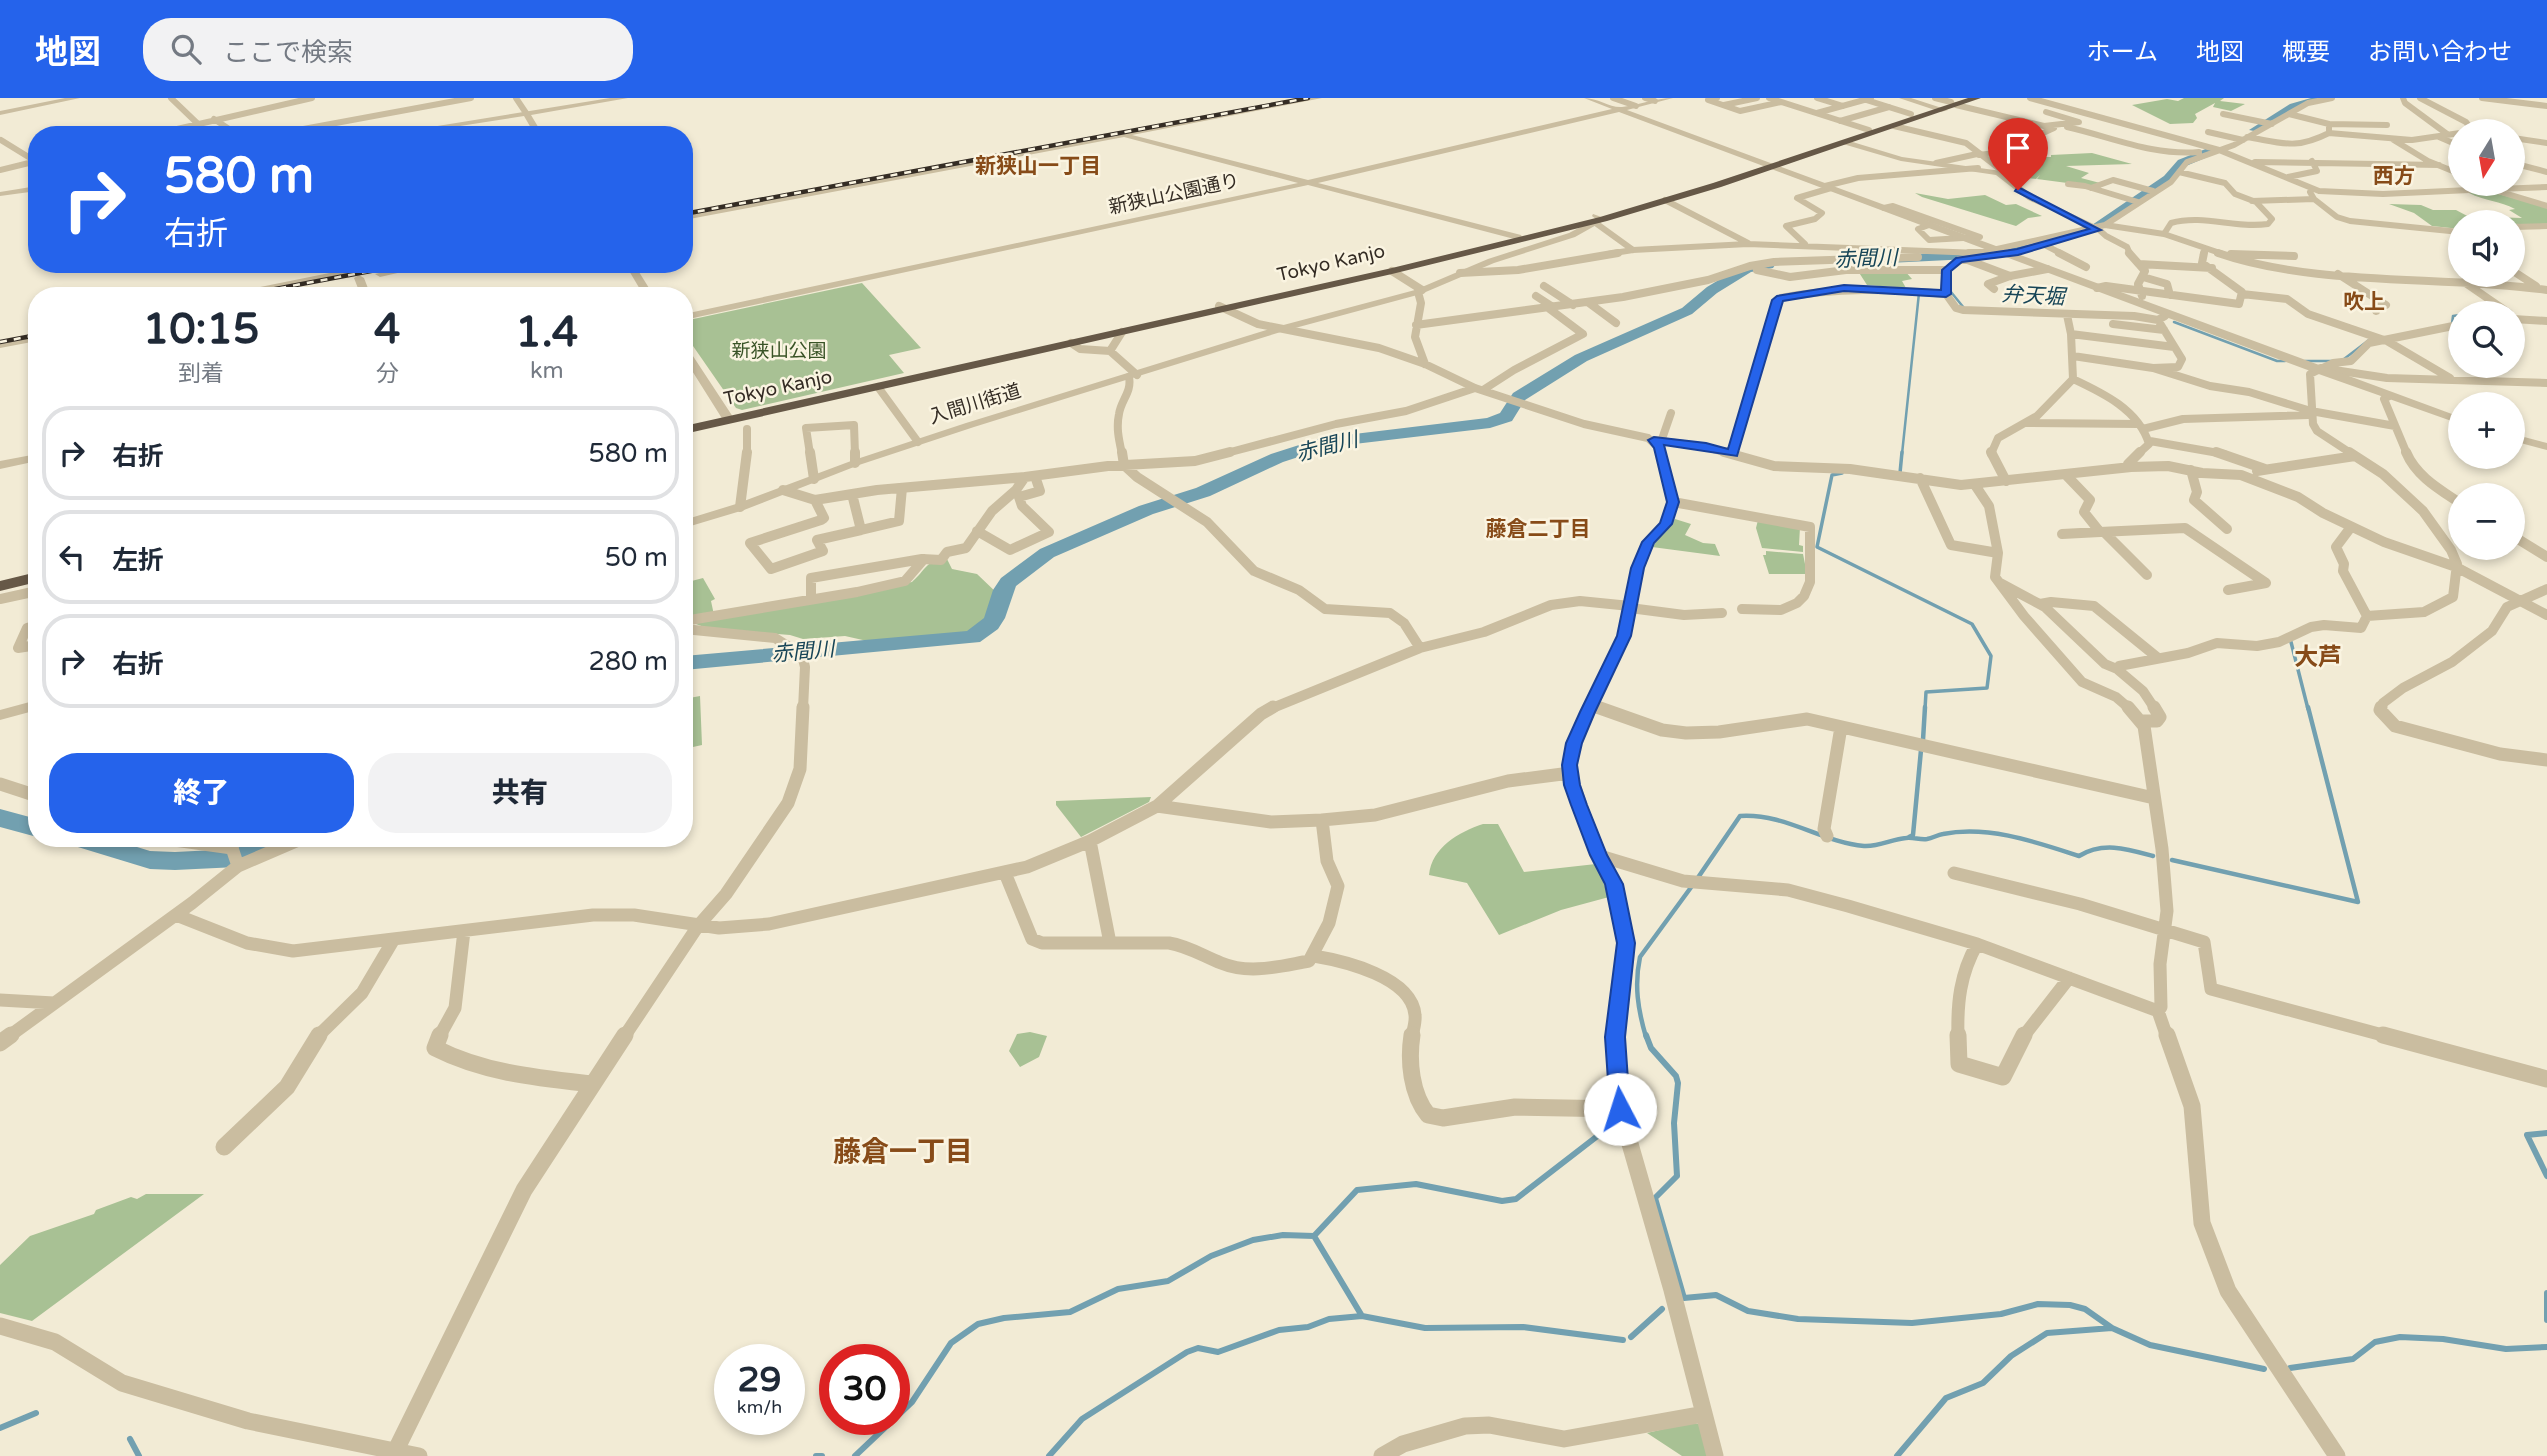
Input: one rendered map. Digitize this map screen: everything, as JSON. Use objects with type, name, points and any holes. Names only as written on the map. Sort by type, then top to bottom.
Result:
[{"type":"highway","name":"Tokyo Kanjo","points":[[729,418],[878,387],[1555,232],[1665,200],[1965,98]]},
{"type":"highway","name":"Tokyo Kanjo","points":[[693,426],[1599,220],[1846,142],[1945,105],[1977,98]]},
{"type":"highway","points":[[0,579],[28,573]]},
{"type":"highway","points":[[0,586],[28,579]]},
{"type":"street","points":[[0,113],[76,98]]},
{"type":"street","points":[[171,98],[197,123]]},
{"type":"street","points":[[186,126],[312,98]]},
{"type":"street","points":[[318,126],[471,98]]},
{"type":"street","points":[[516,98],[534,126]]},
{"type":"street","points":[[443,126],[624,98]]},
{"type":"street","points":[[693,208],[1287,98]]},
{"type":"street","points":[[693,215],[1318,98]]},
{"type":"street","points":[[1588,98],[2448,417]]},
{"type":"street","points":[[1613,98],[1636,106]]},
{"type":"street","points":[[1645,98],[1655,101]]},
{"type":"street","name":"新狭山公園通り","points":[[693,315],[1307,183],[1669,98]]},
{"type":"street","points":[[1717,98],[1708,100],[1740,111],[1782,102]]},
{"type":"street","points":[[1724,106],[1757,98]]},
{"type":"street","points":[[1769,98],[1869,130]]},
{"type":"street","points":[[1817,98],[1843,106]]},
{"type":"street","points":[[1903,98],[2081,129],[2136,148],[2170,153],[2215,150]]},
{"type":"street","points":[[2030,98],[2215,150],[2252,162],[2312,189],[2383,194],[2448,191]]},
{"type":"street","points":[[2296,98],[2307,102]]},
{"type":"street","points":[[2099,228],[2151,190],[2171,182],[2187,162],[2242,139],[2307,102],[2332,98]]},
{"type":"street","points":[[2403,98],[2405,103],[2423,112],[2448,139]]},
{"type":"street","points":[[2420,98],[2460,119]]},
{"type":"street","points":[[2482,98],[2547,106]]},
{"type":"street","points":[[1817,113],[1865,99],[1911,114]]},
{"type":"street","points":[[1840,121],[1889,107]]},
{"type":"street","points":[[2046,113],[2079,122]]},
{"type":"street","points":[[2223,114],[2269,124]]},
{"type":"street","points":[[2289,114],[2329,124],[2387,125]]},
{"type":"street","points":[[214,119],[224,126]]},
{"type":"street","points":[[1936,163],[1977,154],[2018,150],[2032,138],[2056,126],[2079,122],[2117,121]]},
{"type":"street","points":[[2329,124],[2329,133]]},
{"type":"street","points":[[1894,126],[1966,143],[1977,154],[1997,166],[2005,173],[2003,175]]},
{"type":"street","points":[[2208,132],[2295,145],[2306,144],[2329,133],[2392,139],[2448,135]]},
{"type":"street","points":[[1121,134],[1518,237]]},
{"type":"street","points":[[2392,139],[2448,169]]},
{"type":"street","points":[[2525,140],[2547,143]]},
{"type":"street","points":[[2,142],[12,151],[28,158]]},
{"type":"street","points":[[1846,142],[1889,156],[1978,168],[2003,175],[2031,198],[2099,228],[2127,247],[2145,271],[2138,284],[2144,300],[2139,303]]},
{"type":"street","points":[[2288,177],[2319,170],[2306,152],[2295,145]]},
{"type":"street","points":[[2252,162],[2439,165]]},
{"type":"street","points":[[0,170],[28,163]]},
{"type":"street","points":[[2525,166],[2547,172]]},
{"type":"street","points":[[1805,244],[1786,226],[1815,219],[1822,213],[1797,198],[1858,178],[1978,168]]},
{"type":"street","points":[[2164,234],[2171,223],[2187,218],[2206,218],[2241,226],[2267,224],[2272,219],[2252,201],[2235,194],[2221,182],[2179,172]]},
{"type":"street","points":[[2091,188],[2113,180],[2151,190]]},
{"type":"street","points":[[2068,184],[2091,188],[2135,202]]},
{"type":"street","points":[[2525,188],[2547,187]]},
{"type":"street","points":[[0,194],[28,189]]},
{"type":"street","points":[[2312,189],[2310,191],[2314,199],[2337,217],[2350,221],[2448,230]]},
{"type":"street","points":[[2514,196],[2547,206]]},
{"type":"street","points":[[2252,201],[2314,199]]},
{"type":"street","points":[[1665,200],[1748,244]]},
{"type":"street","points":[[1884,208],[1893,206],[1980,237],[1929,240],[1918,229],[1929,225]]},
{"type":"street","points":[[1599,220],[1633,250]]},
{"type":"street","name":"入間川街道","points":[[693,521],[740,507],[918,442],[1280,328],[1420,291],[1460,273],[1567,237],[1599,220]]},
{"type":"street","points":[[2525,226],[2547,226]]},
{"type":"street","points":[[2169,314],[2158,320],[2109,315],[1963,310],[1956,308],[1946,292],[1947,270],[1954,262],[1965,258],[2007,254],[2099,228],[2164,234],[2236,260],[2337,274],[2448,280]]},
{"type":"street","points":[[1555,232],[1567,237]]},
{"type":"street","points":[[1460,273],[1496,272],[1633,250],[1748,244],[1805,244],[1979,253],[2044,242],[2086,267]]},
{"type":"street","points":[[2206,249],[2201,259],[2242,294],[2287,299],[2308,314],[2383,339],[2448,377]]},
{"type":"street","points":[[1924,250],[1954,262]]},
{"type":"street","points":[[2217,254],[2294,257]]},
{"type":"street","points":[[1416,325],[1453,317],[1502,315],[1589,303],[1689,285],[1732,274],[1752,265],[1801,260],[1938,257]]},
{"type":"street","points":[[1965,258],[1994,272],[2010,276]]},
{"type":"street","points":[[2139,264],[2212,268],[2224,267],[2236,260]]},
{"type":"street","points":[[1994,289],[1989,284],[2010,276],[2047,269]]},
{"type":"street","points":[[1757,270],[1790,277],[1846,270],[1947,270]]},
{"type":"street","points":[[1392,271],[1420,291],[1422,306],[1414,338],[1425,364]]},
{"type":"street","points":[[1496,272],[1506,279],[1504,281]]},
{"type":"street","points":[[268,287],[342,273]]},
{"type":"street","points":[[312,287],[385,273]]},
{"type":"street","points":[[2337,274],[2386,305],[2375,308],[2376,311]]},
{"type":"street","points":[[2143,277],[2168,284],[2170,295]]},
{"type":"street","points":[[359,278],[362,287]]},
{"type":"street","points":[[2525,278],[2543,289]]},
{"type":"street","points":[[1544,286],[1573,305]]},
{"type":"street","points":[[2470,287],[2490,301]]},
{"type":"street","points":[[2523,287],[2543,289]]},
{"type":"street","points":[[1733,454],[1777,300],[1844,288],[1946,292]]},
{"type":"street","points":[[2097,288],[2235,304],[2240,303],[2242,294]]},
{"type":"street","points":[[783,490],[799,498],[815,500],[902,488],[1030,477],[1124,465],[1195,461],[1336,424],[1406,411],[1479,389],[1583,334],[1536,296]]},
{"type":"street","points":[[1589,303],[1616,323]]},
{"type":"street","points":[[1221,307],[1258,324],[1379,348],[1425,364],[1479,389],[1584,424],[1733,454],[1774,466],[1850,469],[1975,485],[2131,467],[2168,466],[2241,475],[2298,497],[2351,527],[2456,567],[2547,615]]},
{"type":"street","points":[[2006,481],[1991,453],[1992,448],[2002,433],[2027,423],[2073,379],[2071,334],[2067,315]]},
{"type":"street","points":[[2109,315],[2119,340]]},
{"type":"street","points":[[2525,318],[2547,321]]},
{"type":"street","points":[[2153,368],[2178,366],[2182,363],[2158,320]]},
{"type":"street","points":[[2113,324],[2164,330]]},
{"type":"street","points":[[2367,616],[2430,610],[2445,605],[2453,597],[2456,567],[2451,550],[2423,511],[2383,474],[2317,430],[2312,413],[2310,374],[2351,360],[2369,343],[2448,327]]},
{"type":"street","points":[[0,336],[28,331]]},
{"type":"street","points":[[1110,351],[1122,332]]},
{"type":"street","points":[[2071,334],[2174,347]]},
{"type":"street","points":[[0,345],[28,340]]},
{"type":"street","points":[[1071,343],[1080,349],[1110,351],[1133,376],[1119,411],[1117,428],[1124,465],[1146,485],[1207,522],[1254,571],[1299,590],[1325,610],[1374,610],[1390,613],[1404,624],[1420,648]]},
{"type":"street","points":[[2073,356],[2153,368],[2210,386],[2249,392],[2312,413],[2395,426]]},
{"type":"street","points":[[693,364],[729,418]]},
{"type":"street","points":[[2319,369],[2387,378],[2448,378]]},
{"type":"street","points":[[2450,378],[2547,383]]},
{"type":"street","points":[[2073,379],[2112,398],[2141,426],[2150,442]]},
{"type":"street","points":[[878,387],[918,442]]},
{"type":"street","points":[[2389,396],[2384,399],[2411,464],[2448,495]]},
{"type":"street","points":[[1671,413],[1658,440],[1673,502],[1666,524],[1648,542],[1637,568],[1624,636],[1574,743],[1570,773],[1598,855],[1614,884],[1626,943],[1615,1037],[1620,1109],[1715,1456]]},
{"type":"street","points":[[2027,423],[2141,426],[2183,419],[2312,413]]},
{"type":"street","points":[[814,479],[806,428],[854,425],[855,463]]},
{"type":"street","points":[[740,507],[748,444],[747,429]]},
{"type":"street","points":[[2525,441],[2547,447]]},
{"type":"street","points":[[2131,467],[2128,464],[2130,460],[2144,451],[2150,442]]},
{"type":"street","points":[[2150,442],[2222,453],[2265,469]]},
{"type":"street","points":[[2241,475],[2355,456]]},
{"type":"street","points":[[0,465],[28,459]]},
{"type":"street","points":[[2191,470],[2197,492],[2194,500],[2227,529]]},
{"type":"street","points":[[2066,475],[2090,500],[2084,512],[2088,520],[2147,575]]},
{"type":"street","points":[[977,531],[1010,550],[1016,550],[1049,532],[1022,506],[1019,497],[1040,491],[1030,477]]},
{"type":"street","points":[[811,599],[811,578],[924,559],[941,560],[947,552],[966,548],[992,511],[1030,477]]},
{"type":"street","points":[[1920,478],[1951,545],[1998,553]]},
{"type":"street","points":[[1975,485],[1980,488],[1989,508],[1998,553],[1995,571],[1998,583],[2082,682],[2116,697],[2142,721],[2162,849],[2167,911],[2160,964],[2161,1007],[2158,1012]]},
{"type":"street","points":[[815,500],[824,518],[821,520],[750,543],[771,569],[823,551],[817,540],[899,521],[902,488]]},
{"type":"street","points":[[852,494],[860,530]]},
{"type":"street","points":[[1673,502],[1810,527],[1809,585],[1806,592],[1792,606],[1781,611],[1742,610]]},
{"type":"street","points":[[2351,527],[2336,547],[2344,564],[2343,571],[2367,616]]},
{"type":"street","points":[[2062,534],[2185,528],[2266,583],[2228,590]]},
{"type":"street","points":[[2525,543],[2547,557]]},
{"type":"street","points":[[693,619],[905,581],[924,559]]},
{"type":"street","points":[[1998,583],[2040,604],[2105,664],[2117,669],[2143,691],[2160,717],[2157,721],[2142,721]]},
{"type":"street","points":[[2547,589],[2503,610],[2493,631],[2477,640],[2452,662],[2403,688],[2383,703],[2380,710],[2395,726],[2500,754],[2547,760]]},
{"type":"street","points":[[0,599],[28,593]]},
{"type":"street","points":[[176,915],[230,940],[274,950],[308,950],[593,915],[634,915],[698,926],[733,928],[769,924],[1005,873],[1046,860],[1090,841],[1157,806],[1269,709],[1420,648],[1484,632],[1565,601],[1684,615],[1722,613]]},
{"type":"street","points":[[2040,604],[2051,602],[2094,606],[2158,658]]},
{"type":"street","points":[[2117,669],[2128,663],[2188,653],[2217,643],[2257,646],[2279,642],[2311,627],[2324,625],[2361,628],[2367,616]]},
{"type":"street","points":[[28,628],[18,648],[28,646]]},
{"type":"street","points":[[395,1454],[524,1191],[698,926],[726,894],[782,812],[795,786],[802,750],[806,667],[798,652],[775,638],[693,630]]},
{"type":"street","points":[[1590,705],[1672,732],[1719,732],[1800,719],[2154,798]]},
{"type":"street","points":[[0,715],[28,707]]},
{"type":"street","points":[[1827,836],[1825,829],[1841,727]]},
{"type":"street","points":[[1157,806],[1271,822],[1322,820],[1375,815],[1508,782],[1570,773]]},
{"type":"street","points":[[0,784],[28,793]]},
{"type":"street","points":[[1005,873],[1032,939],[1054,945],[1169,943],[1186,946],[1223,964],[1246,969],[1303,963],[1314,956],[1329,923],[1338,886],[1327,861],[1322,820]]},
{"type":"street","points":[[1090,841],[1110,943]]},
{"type":"street","points":[[228,847],[232,848],[236,860]]},
{"type":"street","points":[[0,1044],[176,915],[236,860],[276,847]]},
{"type":"street","points":[[1598,855],[1683,881],[1788,890],[1977,944],[2158,1012],[2192,1106],[2202,1223],[2215,1262],[2241,1311],[2337,1456]]},
{"type":"street","points":[[1954,873],[2028,889],[2166,928],[2204,942],[2211,989],[2421,1048],[2547,1079]]},
{"type":"street","points":[[464,931],[455,1009],[435,1048],[453,1059],[535,1076],[592,1084]]},
{"type":"street","points":[[224,1147],[287,1087],[314,1040],[362,993],[394,939]]},
{"type":"street","points":[[1977,944],[1966,965],[1956,1007],[1959,1064],[2003,1077],[2006,1075],[2011,1056],[2043,1008],[2069,978]]},
{"type":"street","points":[[1314,956],[1333,958],[1369,971],[1396,987],[1412,1004],[1415,1015],[1412,1060],[1419,1103],[1428,1115],[1443,1118],[1515,1107],[1620,1109]]},
{"type":"street","points":[[0,1000],[54,1003]]},
{"type":"street","points":[[0,1326],[55,1342],[122,1383],[248,1421],[395,1454],[419,1456]]},
{"type":"street","points":[[1382,1456],[1403,1444],[1465,1426],[1489,1425],[1564,1439],[1704,1414]]},
{"type":"green space","points":[[2184,98],[2224,98],[2220,101],[2245,104],[2231,111],[2213,107],[2215,103],[2195,114],[2197,118],[2193,123],[2170,124],[2132,105],[2167,99],[2178,101]]},
{"type":"green space","points":[[2092,153],[2132,164],[2066,166],[2089,173],[2081,178],[2100,183],[2090,186],[2037,179],[2040,175],[2036,179],[2008,176],[1999,168],[2037,157]]},
{"type":"green space","points":[[1915,193],[1948,199],[1985,195],[2006,205],[2016,204],[2042,216],[2028,218],[2016,226]]},
{"type":"green space","points":[[2476,196],[2506,196],[2547,207],[2547,225],[2525,224],[2525,210],[2509,210],[2515,209]]},
{"type":"green space","points":[[2389,204],[2421,205],[2433,210],[2448,210],[2448,228],[2432,226],[2414,213]]},
{"type":"green space","points":[[1904,270],[1912,279],[1902,281],[1906,288],[1867,285],[1858,271]]},
{"type":"green space","name":"新狭山公園","points":[[862,283],[921,348],[889,355],[904,373],[742,410],[736,408],[693,346],[693,319]]},
{"type":"green space","points":[[1675,519],[1691,524],[1685,535],[1703,543],[1715,544],[1720,556],[1652,547]]},
{"type":"green space","points":[[1758,520],[1800,527],[1799,545],[1803,546],[1803,552],[1762,548],[1756,528]]},
{"type":"green space","points":[[1766,551],[1803,554],[1807,574],[1769,574],[1763,555],[1766,555]]},
{"type":"green space","points":[[947,559],[952,569],[977,574],[999,595],[998,605],[986,627],[960,638],[885,645],[845,636],[803,639],[790,635],[707,628],[693,623],[912,582],[930,564]]},
{"type":"green space","points":[[703,578],[715,599],[711,601],[714,615],[693,618],[693,581]]},
{"type":"green space","points":[[700,696],[702,745],[693,747],[693,697]]},
{"type":"green space","points":[[1151,797],[1149,802],[1081,837],[1056,805],[1056,801]]},
{"type":"green space","points":[[1483,824],[1498,824],[1524,872],[1596,864],[1609,897],[1561,910],[1499,935],[1467,883],[1429,875],[1435,856],[1448,842]]},
{"type":"green space","points":[[1030,1032],[1047,1036],[1039,1057],[1020,1067],[1009,1051],[1017,1034]]},
{"type":"green space","points":[[146,1194],[204,1194],[32,1321],[0,1313],[0,1265],[30,1236],[94,1214],[96,1210],[131,1197],[137,1199]]},
{"type":"green space","points":[[1689,1423],[1700,1424],[1708,1456],[1682,1456],[1647,1433]]},
{"type":"waterway","name":"赤間川","points":[[2255,130],[2294,106],[2323,98]]},
{"type":"waterway","name":"赤間川","points":[[2099,225],[2168,179],[2182,163],[2213,150]]},
{"type":"waterway","name":"赤間川","points":[[2014,251],[2064,237]]},
{"type":"waterway","name":"赤間川","points":[[1888,259],[1985,255]]},
{"type":"waterway","name":"赤間川","points":[[693,662],[972,637],[994,618],[1008,582],[1047,553],[1146,510],[1203,492],[1277,458],[1327,442],[1490,423],[1506,417],[1519,397],[1581,358],[1687,311],[1712,290],[1747,269],[1768,265]]},
{"type":"waterway","name":"弁天堀","points":[[1946,291],[1951,292],[1964,308]]},
{"type":"waterway","points":[[1902,454],[1919,293]]},
{"type":"waterway","name":"弁天堀","points":[[2174,322],[2277,361],[2285,361]]},
{"type":"waterway","name":"弁天堀","points":[[2344,359],[2369,340]]},
{"type":"waterway","name":"弁天堀","points":[[2305,361],[2332,361]]},
{"type":"waterway","points":[[1900,473],[1902,452]]},
{"type":"waterway","points":[[1842,473],[1832,475],[1817,547],[1972,624],[1991,656],[1987,688],[1926,692],[1925,709]]},
{"type":"waterway","points":[[2291,642],[2308,709]]},
{"type":"waterway","points":[[1923,740],[1925,707]]},
{"type":"waterway","points":[[2172,860],[2358,902],[2308,707]]},
{"type":"waterway","points":[[1909,837],[1913,835],[1921,750]]},
{"type":"waterway","points":[[1697,879],[1740,816],[1772,819],[1864,846],[1906,838],[1927,839],[1943,834],[1977,832],[2012,836],[2079,856],[2088,851],[2106,848],[2125,849],[2153,856]]},
{"type":"waterway","name":"赤間川","points":[[0,818],[28,826]]},
{"type":"waterway","name":"赤間川","points":[[107,847],[150,860],[175,861],[237,858],[266,847]]},
{"type":"waterway","points":[[1646,1037],[1638,997],[1640,957],[1692,886]]},
{"type":"waterway","points":[[1646,1035],[1651,1048],[1676,1076],[1678,1083],[1674,1123],[1677,1176],[1655,1198],[1684,1298],[1716,1295],[1748,1311],[1798,1319],[1912,1323],[2001,1314],[2038,1304],[2070,1305],[2085,1309],[2112,1328]]},
{"type":"waterway","points":[[1314,1236],[1357,1190],[1416,1184],[1502,1201],[1516,1199],[1613,1124]]},
{"type":"waterway","points":[[2547,1133],[2527,1135],[2547,1176]]},
{"type":"waterway","points":[[855,1456],[912,1402],[951,1343],[978,1324],[1004,1318],[1070,1312],[1118,1289],[1168,1281],[1211,1256],[1253,1240],[1283,1235],[1314,1236]]},
{"type":"waterway","points":[[1314,1236],[1362,1316]]},
{"type":"waterway","points":[[2547,1293],[2547,1320]]},
{"type":"waterway","points":[[1631,1337],[1662,1309]]},
{"type":"waterway","points":[[1049,1456],[1082,1419],[1187,1352],[1198,1348],[1218,1352],[1279,1330],[1308,1327],[1329,1319],[1362,1316]]},
{"type":"waterway","points":[[1362,1316],[1425,1328],[1523,1327],[1623,1340]]},
{"type":"waterway","points":[[1897,1456],[1946,1398],[1983,1383],[2011,1356],[2047,1333],[2112,1328]]},
{"type":"waterway","points":[[2112,1328],[2150,1345],[2264,1369]]},
{"type":"waterway","points":[[2290,1368],[2353,1359],[2375,1342],[2400,1337],[2443,1339],[2506,1349],[2547,1347]]},
{"type":"waterway","points":[[0,1428],[36,1413]]},
{"type":"waterway","points":[[130,1439],[139,1456]]},
{"type":"waterway","points":[[816,1456],[822,1456]]},
{"type":"railway","points":[[693,212],[1308,98]]},
{"type":"railway","points":[[286,287],[360,273]]},
{"type":"railway","points":[[0,342],[28,337]]},
{"type":"district","name":"新狭山一丁目","points":[[1038,166]]},
{"type":"district","name":"西方","points":[[2394,176]]},
{"type":"district","name":"吹上","points":[[2364,302]]},
{"type":"district","name":"藤倉二丁目","points":[[1538,529]]},
{"type":"district","name":"大芦","points":[[2318,657]]},
{"type":"district","name":"藤倉一丁目","points":[[903,1152]]},
{"type":"route","points":[[1620,1109],[1615,1037],[1626,943],[1614,884],[1598,855],[1579,805],[1572,785],[1570,765],[1574,743],[1624,636],[1637,568],[1648,542],[1666,524],[1673,502],[1660,447],[1654,440],[1662,439],[1733,454],[1761,352],[1777,300],[1780,298],[1844,288],[1946,294],[1947,270],[1954,262],[1965,258],[2018,252],[2097,230],[2018,190]]}]
